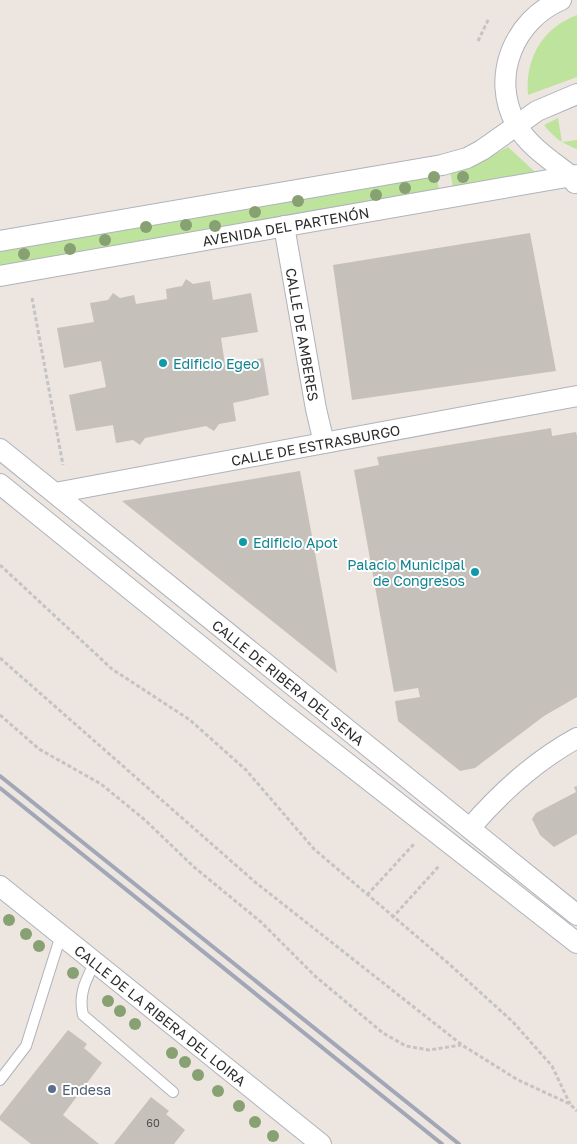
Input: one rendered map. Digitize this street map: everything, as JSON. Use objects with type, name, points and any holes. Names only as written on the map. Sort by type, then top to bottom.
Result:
[{"type":"street","points":[[553,2],[524,27],[513,45],[506,66],[507,99],[516,125],[535,148],[575,179]]},
{"type":"street","points":[[0,241],[442,165],[467,158],[552,103],[577,94]]},
{"type":"street","name":"AVENIDA DEL PARTENÓN","points":[[0,276],[284,226],[575,179]]},
{"type":"street","name":"CALLE DE AMBERES","points":[[284,226],[316,409],[324,442]]},
{"type":"street","name":"CALLE DE ESTRASBURGO","points":[[54,493],[577,396]]},
{"type":"street","name":"CALLE DE RIBERA DEL SENA","points":[[0,450],[577,915]]},
{"type":"street","name":"CALLE DE RIBERA DEL SENA","points":[[0,484],[283,713],[577,942]]},
{"type":"street","points":[[470,828],[492,802],[518,778],[546,757],[577,738]]},
{"type":"street","name":"CALLE DE LA RIBERA DEL LOIRA","points":[[1,890],[61,935],[321,1144]]},
{"type":"lane","points":[[0,1080],[26,1046],[61,935]]},
{"type":"lane","points":[[95,962],[81,992],[80,1003],[83,1015],[172,1092]]},
{"type":"path","points":[[478,41],[488,18]]},
{"type":"path","points":[[32,298],[63,465]]},
{"type":"path","points":[[0,565],[112,669],[190,720],[246,770],[314,849],[392,918],[448,963],[512,1022],[552,1066],[570,1104]]},
{"type":"path","points":[[0,658],[255,882],[462,1045],[518,1080],[570,1104],[577,1110]]},
{"type":"path","points":[[0,715],[39,749],[108,790],[145,820],[194,867],[261,922],[315,976],[383,1032],[406,1046],[429,1050],[462,1045]]},
{"type":"path","points":[[367,896],[414,844]]},
{"type":"path","points":[[392,918],[440,865]]},
{"type":"green space","points":[[577,15],[577,77],[528,95],[529,69],[538,46],[554,28]]},
{"type":"green space","points":[[558,118],[562,142],[544,125]]},
{"type":"green space","points":[[577,140],[577,149],[567,145],[562,142]]},
{"type":"green space","points":[[508,147],[535,172],[453,187],[450,171],[474,165]]},
{"type":"green space","points":[[436,174],[439,189],[0,266],[0,250]]},
{"type":"building","points":[[530,233],[556,371],[352,400],[333,265]]},
{"type":"building","name":"Edificio Egeo","points":[[186,279],[193,284],[210,281],[213,300],[251,293],[258,332],[221,338],[225,365],[263,358],[269,395],[233,403],[236,421],[219,424],[214,431],[206,426],[145,438],[140,445],[133,440],[116,443],[113,425],[76,431],[69,395],[106,387],[101,361],[64,368],[57,328],[94,322],[90,303],[108,300],[113,293],[120,298],[134,295],[136,304],[167,299],[166,289],[182,286]]},
{"type":"building","name":"Palacio Municipal de Congresos","points":[[551,428],[552,436],[576,432],[577,436],[577,697],[544,716],[475,768],[460,771],[398,721],[395,701],[420,697],[418,688],[394,692],[354,470],[379,465],[377,457]]},
{"type":"building","name":"Edificio Apot","points":[[300,471],[337,673],[122,501]]},
{"type":"building","points":[[577,786],[577,834],[554,847],[540,835],[532,819],[536,813],[576,792],[574,787]]},
{"type":"building","name":"Endesa","points":[[68,1030],[87,1044],[84,1048],[102,1063],[63,1115],[99,1144],[31,1144],[0,1120],[0,1116]]},
{"type":"building","name":"Endesa","points":[[151,1097],[169,1111],[166,1114],[185,1130],[174,1144],[114,1144]]},
{"type":"railway","points":[[0,776],[459,1144]]},
{"type":"railway","points":[[0,788],[442,1144]]},
{"type":"place","name":"Edificio Egeo","points":[[163,363]]},
{"type":"place","name":"Edificio Apot","points":[[243,542]]},
{"type":"place","name":"Palacio Municipal de Congresos","points":[[475,572]]},
{"type":"place","name":"Endesa","points":[[52,1089]]}]
